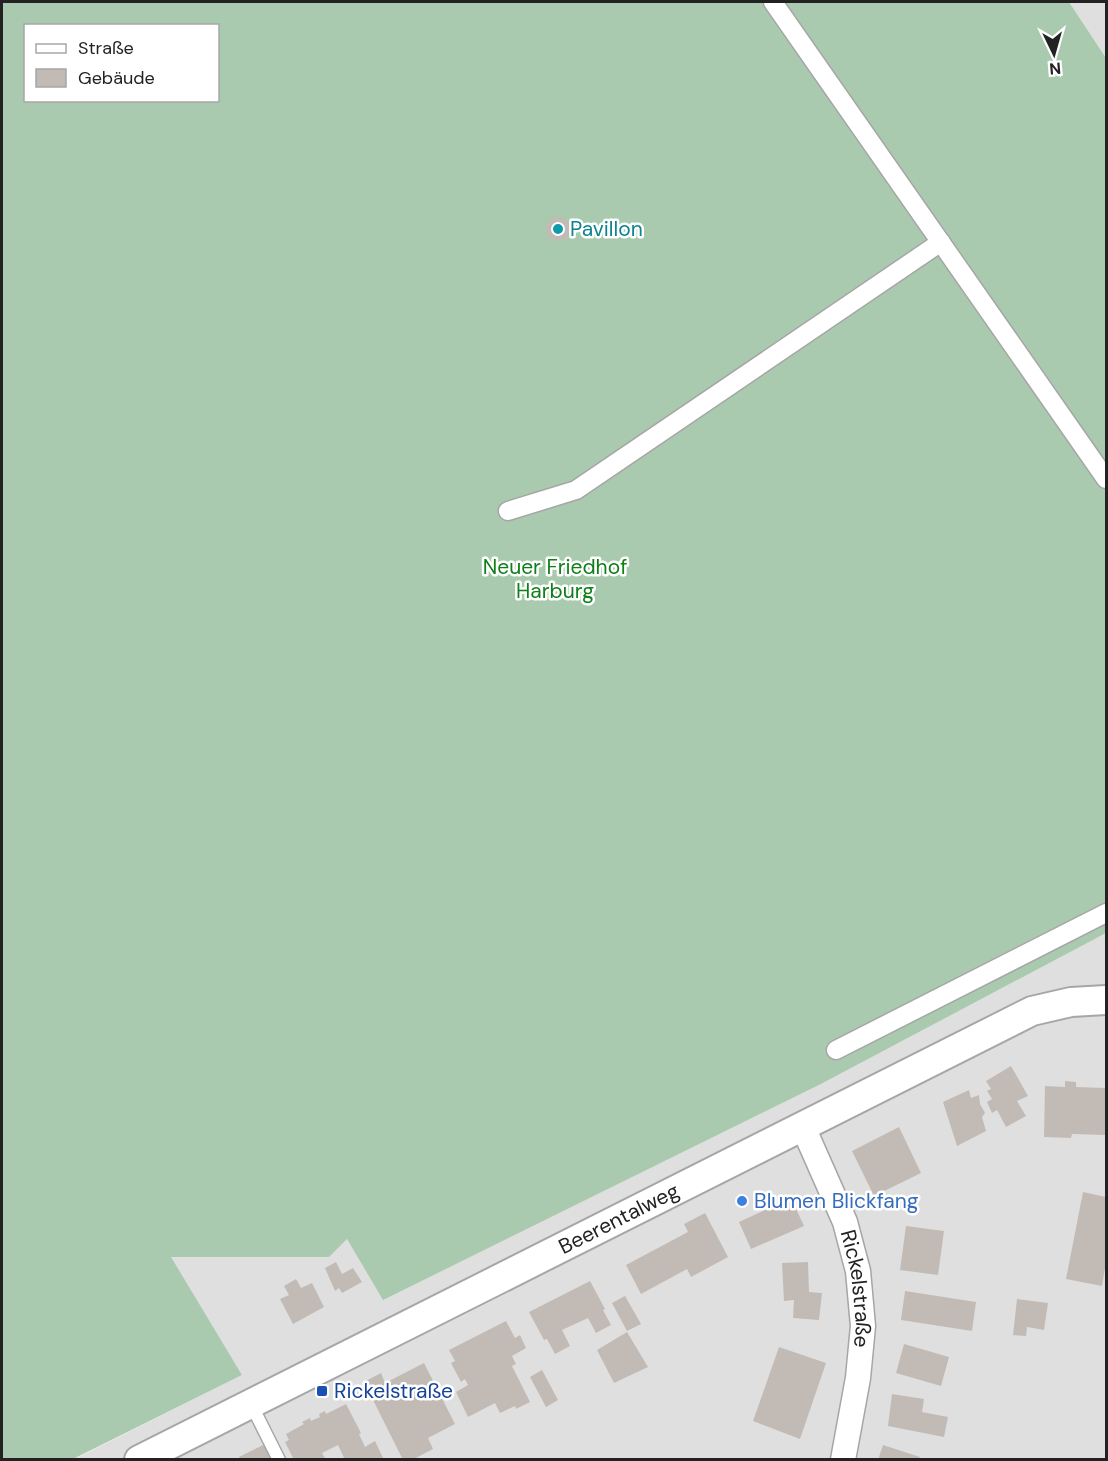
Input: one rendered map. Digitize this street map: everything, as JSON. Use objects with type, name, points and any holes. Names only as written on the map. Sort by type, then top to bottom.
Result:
[{"type":"street","points":[[773,2],[1107,479]]},
{"type":"street","points":[[507,511],[576,490],[941,242]]},
{"type":"street","points":[[836,1050],[1107,913]]},
{"type":"street","name":"Beerentalweg","points":[[139,1460],[1032,1011],[1071,1002],[1107,1000]]},
{"type":"street","name":"Rickelstraße","points":[[803,1127],[845,1222],[858,1271],[863,1326],[858,1378],[843,1460]]},
{"type":"lane","points":[[251,1404],[279,1460]]},
{"type":"shaded area","points":[[1069,2],[1106,2],[1106,58]]},
{"type":"shaded area","points":[[1106,933],[1106,1459],[73,1460],[242,1375],[170,1257],[328,1257],[347,1239],[383,1299],[819,1085]]},
{"type":"green space","name":"Neuer Friedhof Harburg","points":[[2,2],[1069,2],[1106,58],[1106,933],[819,1085],[383,1300],[347,1239],[329,1257],[171,1257],[242,1375],[73,1459],[2,1460]]},
{"type":"building","name":"Pavillon","points":[[553,217],[563,217],[570,224],[570,234],[563,241],[553,241],[546,234],[546,224]]},
{"type":"building","points":[[1011,1066],[1028,1096],[1017,1101],[1026,1116],[1006,1127],[997,1110],[992,1113],[987,1102],[992,1099],[987,1091],[991,1089],[986,1081]]},
{"type":"building","points":[[1065,1081],[1076,1082],[1076,1087],[1106,1088],[1106,1135],[1072,1134],[1071,1138],[1044,1137],[1045,1086],[1065,1087]]},
{"type":"building","points":[[969,1090],[971,1098],[979,1095],[980,1104],[985,1113],[982,1117],[986,1131],[957,1146],[943,1102]]},
{"type":"building","points":[[899,1127],[921,1173],[874,1196],[852,1151]]},
{"type":"building","points":[[1083,1192],[1106,1197],[1106,1269],[1102,1286],[1066,1279]]},
{"type":"building","points":[[791,1198],[804,1226],[751,1249],[739,1222]]},
{"type":"building","points":[[705,1213],[728,1257],[691,1277],[687,1269],[641,1294],[626,1265],[688,1232],[684,1224]]},
{"type":"building","points":[[906,1226],[944,1231],[938,1275],[900,1270]]},
{"type":"building","points":[[336,1262],[342,1274],[353,1268],[362,1282],[342,1293],[339,1288],[335,1291],[325,1268]]},
{"type":"building","points":[[808,1262],[809,1292],[822,1293],[819,1320],[793,1318],[794,1300],[784,1301],[782,1263]]},
{"type":"building","points":[[296,1279],[301,1288],[312,1283],[324,1307],[293,1324],[280,1299],[289,1295],[284,1286]]},
{"type":"building","points":[[590,1281],[611,1325],[596,1333],[588,1318],[562,1330],[570,1346],[555,1354],[547,1339],[544,1340],[529,1312]]},
{"type":"building","points":[[905,1291],[976,1302],[972,1331],[901,1320]]},
{"type":"building","points":[[625,1296],[641,1324],[627,1331],[612,1303]]},
{"type":"building","points":[[1017,1299],[1048,1303],[1044,1330],[1027,1327],[1026,1336],[1013,1335]]},
{"type":"building","points":[[506,1321],[515,1338],[520,1335],[526,1348],[512,1356],[516,1364],[512,1366],[530,1402],[500,1413],[495,1403],[468,1417],[456,1392],[468,1385],[465,1379],[461,1382],[451,1363],[455,1361],[449,1350]]},
{"type":"building","points":[[627,1332],[648,1367],[614,1383],[597,1350]]},
{"type":"building","points":[[904,1344],[949,1357],[941,1386],[896,1373]]},
{"type":"building","points":[[779,1347],[826,1363],[800,1439],[753,1421]]},
{"type":"building","points":[[424,1363],[455,1424],[428,1438],[433,1449],[412,1460],[403,1460],[364,1382],[381,1373],[385,1383]]},
{"type":"building","points":[[542,1370],[558,1400],[546,1407],[530,1377]]},
{"type":"building","points":[[892,1394],[924,1399],[922,1412],[948,1417],[944,1437],[888,1426]]},
{"type":"building","points":[[346,1404],[361,1433],[359,1434],[365,1447],[375,1441],[384,1460],[351,1460],[351,1458],[345,1460],[338,1445],[322,1453],[326,1460],[294,1460],[285,1442],[289,1440],[286,1434],[310,1418],[311,1421],[320,1417],[319,1414],[325,1411],[326,1414]]},
{"type":"building","points":[[265,1444],[273,1460],[240,1460],[239,1457]]},
{"type":"building","points":[[883,1445],[920,1457],[919,1460],[878,1460]]},
{"type":"place","name":"Pavillon","points":[[558,229]]},
{"type":"place","name":"Blumen Blickfang","points":[[742,1201]]},
{"type":"place","name":"Rickelstraße","points":[[322,1391]]}]
